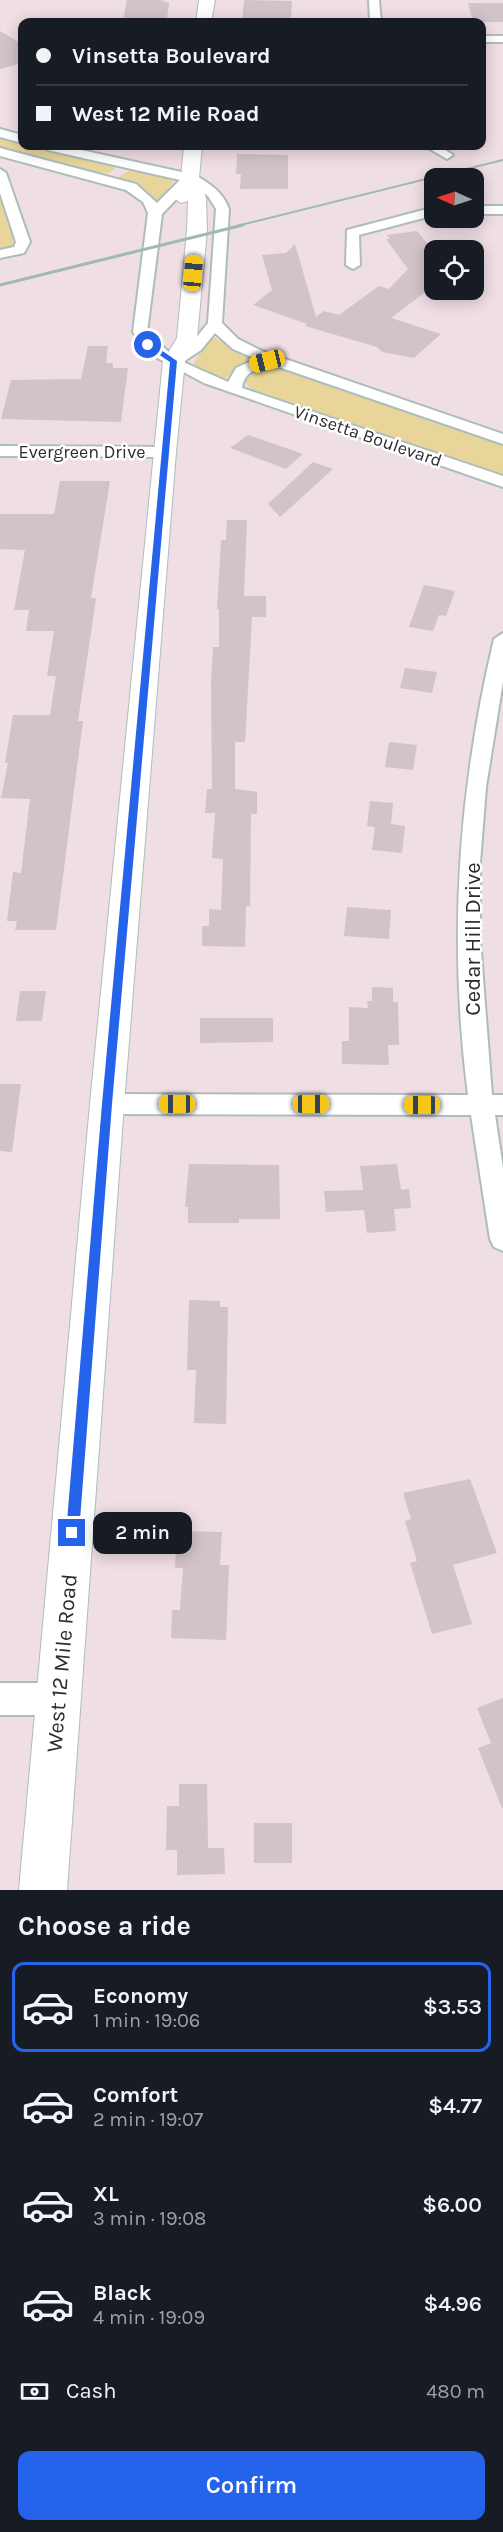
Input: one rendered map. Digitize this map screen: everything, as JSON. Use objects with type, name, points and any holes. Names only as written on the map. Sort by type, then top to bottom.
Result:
[{"type":"main road","points":[[205,18],[207,0]]},
{"type":"main road","name":"West 12 Mile Road","points":[[178,220],[181,197],[190,178],[193,150]]},
{"type":"main road","name":"West 12 Mile Road","points":[[43,1890],[107,1104],[165,452],[174,361],[187,338],[197,230],[197,198],[190,178]]},
{"type":"main road","name":"West 12 Mile Road","points":[[169,309],[166,344],[174,361]]},
{"type":"street","points":[[374,0],[376,18]]},
{"type":"street","points":[[486,39],[503,39]]},
{"type":"street","points":[[0,133],[18,138]]},
{"type":"street","points":[[66,150],[190,178],[209,189],[221,201],[223,208],[216,323],[196,347],[174,361]]},
{"type":"street","points":[[438,150],[447,155]]},
{"type":"street","points":[[0,152],[100,177],[138,190],[149,200],[155,213],[174,191],[190,178]]},
{"type":"street","points":[[100,177],[116,175],[123,167],[119,162]]},
{"type":"street","points":[[0,173],[22,242],[19,250],[0,254]]},
{"type":"street","points":[[484,210],[503,210]]},
{"type":"street","name":"Vinsetta Boulevard","points":[[155,213],[140,332],[153,349],[201,377],[234,390],[503,482]]},
{"type":"street","points":[[353,265],[352,233],[424,214]]},
{"type":"street","name":"Vinsetta Boulevard","points":[[216,323],[221,333],[233,343],[274,360],[503,439]]},
{"type":"street","points":[[234,390],[237,378],[246,367],[274,360]]},
{"type":"street","name":"Evergreen Drive","points":[[0,451],[165,452]]},
{"type":"street","name":"Cedar Hill Drive","points":[[503,639],[480,752],[472,832],[470,974],[476,1076],[492,1105],[503,1239]]},
{"type":"street","points":[[107,1104],[492,1105]]},
{"type":"street","points":[[0,1700],[58,1699]]},
{"type":"shaded area","points":[[0,137],[18,141],[18,150],[51,150],[109,164],[115,169],[109,173],[99,174],[0,148]]},
{"type":"shaded area","points":[[130,170],[170,179],[173,182],[159,202],[138,186],[117,178]]},
{"type":"shaded area","points":[[0,193],[15,243],[13,247],[0,250]]},
{"type":"shaded area","points":[[210,335],[253,360],[238,366],[224,380],[196,367],[194,363]]},
{"type":"shaded area","points":[[264,366],[285,368],[503,443],[503,477],[254,391],[244,382],[246,375]]},
{"type":"building","points":[[127,0],[160,0],[169,3],[167,18],[123,18]]},
{"type":"building","points":[[244,0],[292,1],[291,18],[242,18]]},
{"type":"building","points":[[468,3],[503,3],[503,22],[486,22],[486,18],[472,18]]},
{"type":"building","points":[[0,31],[18,42],[18,64],[0,69]]},
{"type":"building","points":[[237,154],[288,155],[288,189],[240,189],[241,174],[236,174]]},
{"type":"building","points":[[417,231],[424,240],[424,293],[391,318],[441,334],[414,358],[382,352],[377,347],[305,326],[307,324],[253,305],[272,290],[262,255],[286,253],[295,244],[316,317],[324,311],[339,315],[379,286],[389,289],[408,269],[386,239],[390,239],[387,235]]},
{"type":"building","points":[[88,346],[108,346],[106,363],[113,363],[113,368],[128,368],[121,422],[1,419],[11,380],[81,379]]},
{"type":"building","points":[[248,435],[303,454],[286,469],[230,448]]},
{"type":"building","points":[[313,462],[333,469],[280,517],[268,504]]},
{"type":"building","points":[[60,481],[110,481],[91,598],[96,598],[78,721],[83,721],[56,930],[15,930],[17,921],[7,921],[13,872],[21,873],[30,799],[1,798],[8,763],[5,763],[13,715],[50,715],[56,676],[47,676],[54,631],[26,631],[29,610],[14,610],[25,550],[0,549],[0,514],[54,514]]},
{"type":"building","points":[[227,520],[247,520],[244,596],[266,596],[266,617],[252,617],[245,742],[235,742],[235,789],[257,792],[257,814],[251,814],[250,906],[246,906],[245,947],[202,946],[202,926],[209,926],[209,909],[221,910],[223,859],[212,858],[215,813],[205,813],[207,789],[212,789],[213,647],[219,647],[219,609],[217,609],[221,540],[226,540]]},
{"type":"building","points":[[424,585],[455,591],[446,616],[439,615],[433,631],[409,627]]},
{"type":"building","points":[[405,668],[437,672],[432,693],[400,688]]},
{"type":"building","points":[[389,742],[417,745],[413,770],[385,767]]},
{"type":"building","points":[[370,801],[393,803],[391,824],[405,826],[402,853],[372,850],[375,827],[367,826]]},
{"type":"building","points":[[347,907],[391,910],[389,939],[344,936]]},
{"type":"building","points":[[372,987],[393,988],[393,1002],[398,1002],[399,1045],[388,1045],[389,1065],[342,1064],[342,1041],[349,1041],[349,1007],[368,1008],[367,1001],[372,1001]]},
{"type":"building","points":[[20,991],[46,991],[42,1021],[16,1021]]},
{"type":"building","points":[[200,1018],[273,1018],[273,1042],[200,1043]]},
{"type":"building","points":[[0,1084],[21,1084],[12,1152],[0,1151]]},
{"type":"building","points":[[189,1164],[279,1165],[280,1219],[239,1219],[239,1223],[188,1223],[188,1207],[185,1207]]},
{"type":"building","points":[[397,1164],[401,1190],[409,1189],[411,1208],[394,1209],[396,1231],[367,1233],[364,1210],[326,1212],[324,1191],[363,1190],[360,1166]]},
{"type":"building","points":[[189,1300],[220,1301],[220,1307],[228,1307],[226,1424],[194,1423],[196,1370],[187,1370]]},
{"type":"building","points":[[470,1479],[497,1553],[453,1565],[472,1624],[432,1634],[410,1563],[417,1561],[405,1521],[411,1519],[403,1493]]},
{"type":"building","points":[[177,1531],[222,1532],[220,1565],[229,1565],[226,1640],[171,1638],[172,1610],[180,1610],[183,1568],[175,1568]]},
{"type":"building","points":[[503,1698],[502,1808],[478,1748],[491,1743],[477,1708]]},
{"type":"building","points":[[179,1784],[207,1784],[208,1848],[224,1848],[225,1874],[177,1875],[177,1850],[166,1850],[167,1806],[179,1806]]},
{"type":"building","points":[[254,1823],[292,1823],[292,1863],[254,1863]]},
{"type":"railway","points":[[237,226],[503,160]]},
{"type":"railway","points":[[0,285],[243,225]]},
{"type":"route","points":[[72,1533],[107,1104],[174,361],[148,345]]}]
